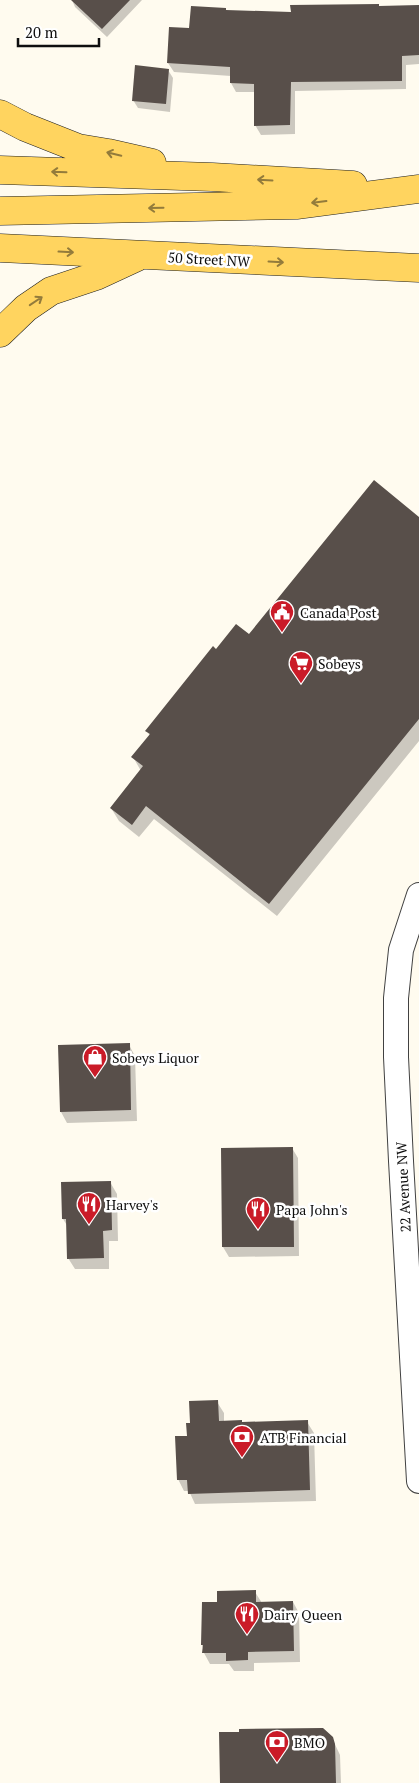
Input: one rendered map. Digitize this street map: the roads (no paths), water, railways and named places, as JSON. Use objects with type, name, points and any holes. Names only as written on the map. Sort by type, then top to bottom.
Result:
[{"type":"main road","points":[[0,114],[25,127],[78,148],[108,153],[212,178]]},
{"type":"main road","points":[[0,170],[212,178],[419,189]]},
{"type":"main road","points":[[0,211],[296,205],[419,189]]},
{"type":"main road","name":"50 Street NW","points":[[0,248],[419,268]]},
{"type":"main road","points":[[0,333],[26,308],[51,291],[96,276],[140,256]]},
{"type":"street","name":"22 Avenue NW","points":[[419,895],[401,950],[396,998],[396,1057],[410,1163],[419,1481]]},
{"type":"place","name":"Canada Post","points":[[282,633]]},
{"type":"place","name":"Sobeys","points":[[301,684]]},
{"type":"place","name":"Sobeys Liquor","points":[[95,1078]]},
{"type":"place","name":"Harvey's","points":[[89,1225]]},
{"type":"place","name":"Papa John's","points":[[258,1230]]},
{"type":"place","name":"ATB Financial","points":[[242,1458]]},
{"type":"place","name":"Dairy Queen","points":[[247,1635]]},
{"type":"place","name":"BMO","points":[[277,1763]]}]
